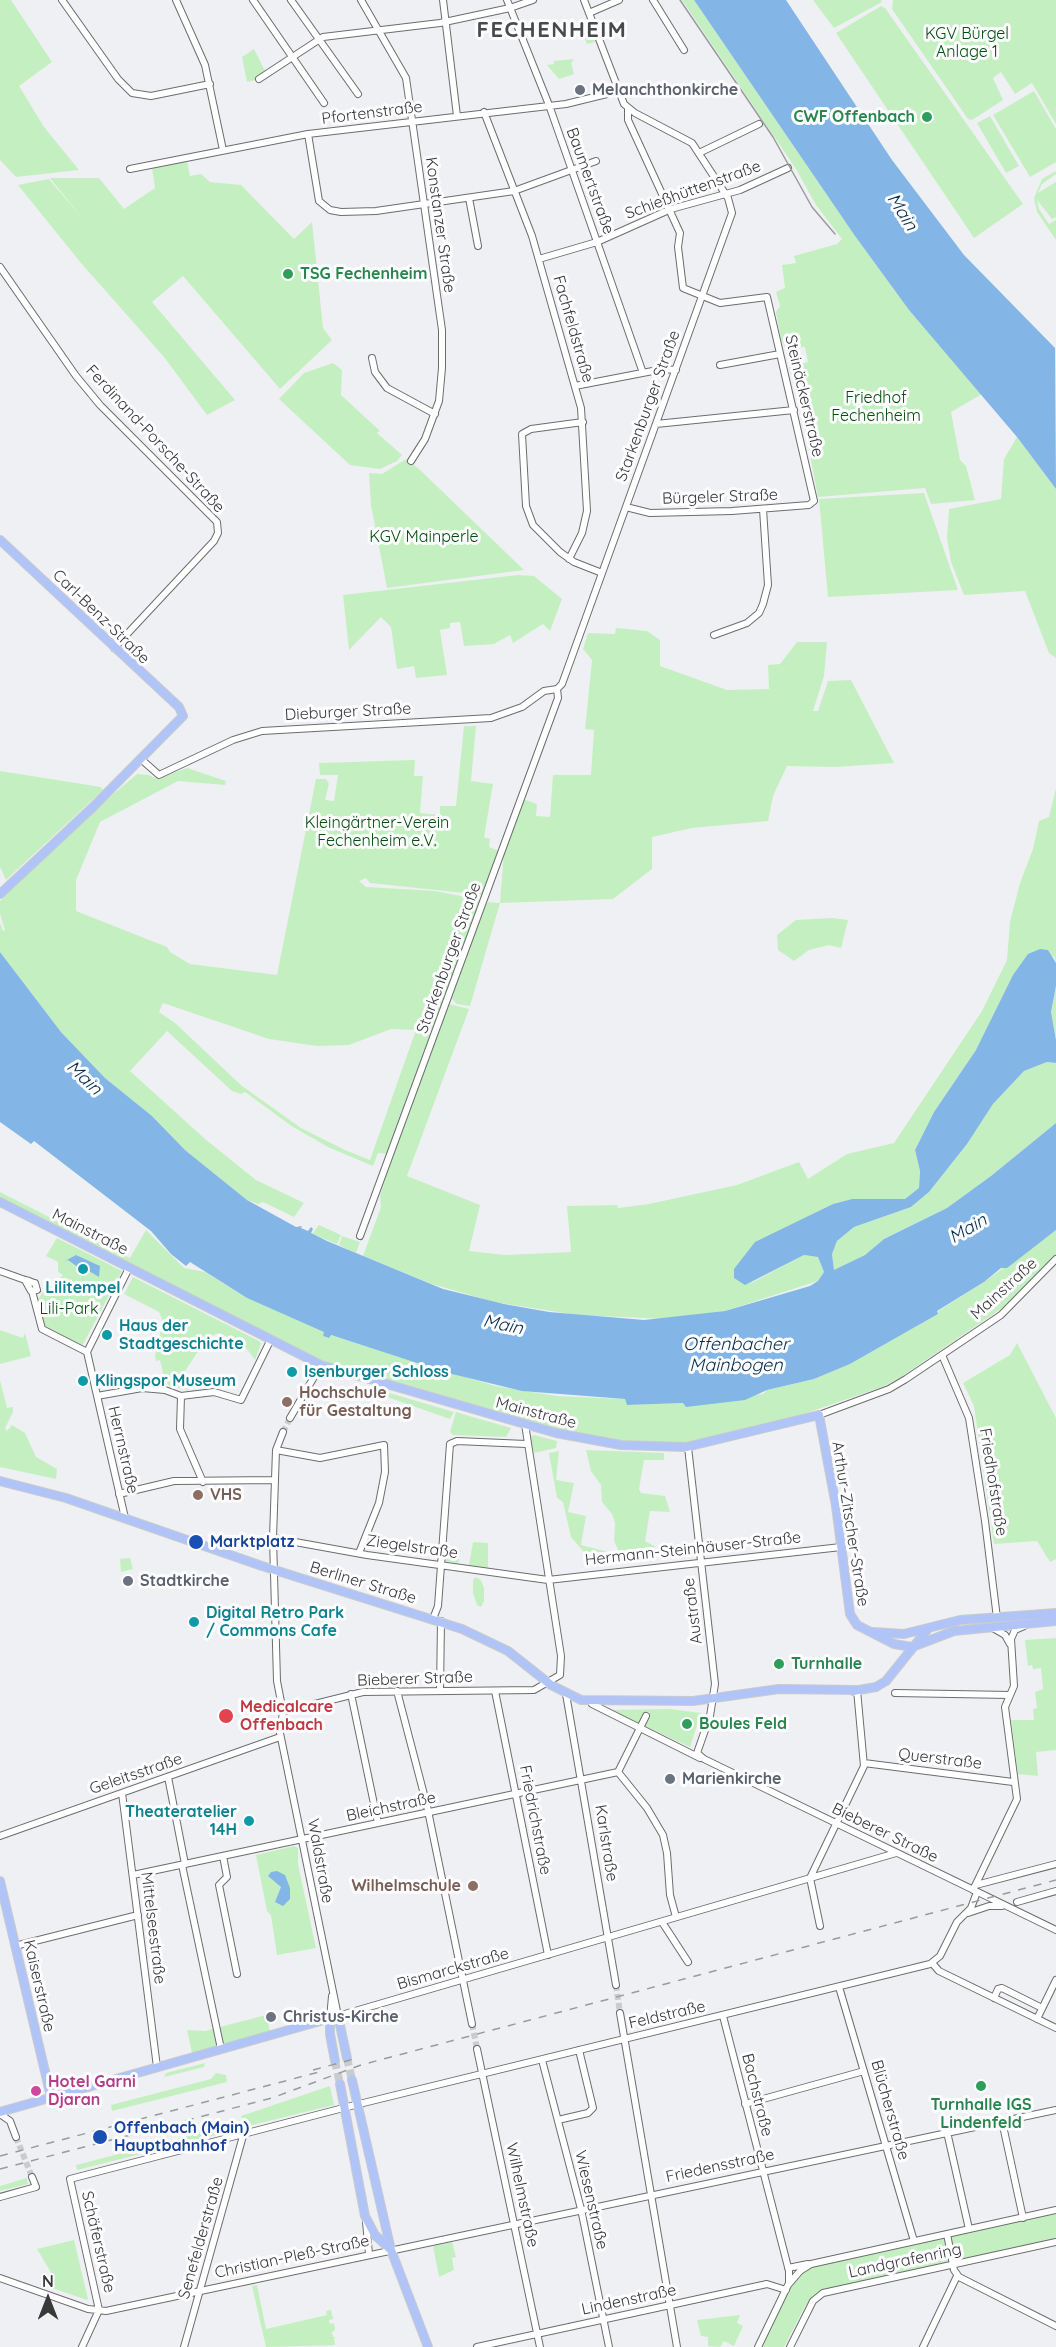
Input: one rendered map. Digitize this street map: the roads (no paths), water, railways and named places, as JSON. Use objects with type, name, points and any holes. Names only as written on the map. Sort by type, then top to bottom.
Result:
[{"type":"main road","name":"Carl-Benz-Straße","points":[[0,540],[183,714],[181,721],[142,760]]},
{"type":"main road","points":[[3,891],[142,760]]},
{"type":"main road","name":"Mainstraße","points":[[0,1202],[321,1365],[525,1424],[602,1443],[688,1447],[819,1415]]},
{"type":"main road","name":"Arthur-Zitscher-Straße","points":[[819,1415],[850,1614],[857,1625],[866,1630],[894,1644],[912,1647]]},
{"type":"main road","name":"Berliner Straße","points":[[0,1481],[55,1494],[275,1570],[437,1620],[499,1646],[538,1674]]},
{"type":"main road","name":"Arthur-Zitscher-Straße","points":[[866,1630],[904,1634],[960,1620],[1056,1612]]},
{"type":"main road","points":[[912,1647],[944,1633],[1056,1621]]},
{"type":"main road","points":[[591,1702],[712,1699],[759,1692],[843,1693],[876,1687],[886,1681],[923,1631]]},
{"type":"main road","points":[[904,1634],[912,1647]]},
{"type":"main road","name":"Bieberer Straße","points":[[538,1674],[566,1694],[591,1702]]},
{"type":"main road","name":"Kaiserstraße","points":[[0,1881],[51,2097]]},
{"type":"main road","name":"Bismarckstraße","points":[[0,2113],[334,2017]]},
{"type":"main road","name":"Waldstraße","points":[[334,2017],[347,2058]]},
{"type":"main road","name":"Waldstraße","points":[[334,2017],[330,2034],[335,2061]]},
{"type":"main road","points":[[352,2080],[351,2106],[365,2216],[375,2235],[391,2250]]},
{"type":"main road","points":[[340,2084],[351,2106],[391,2250],[428,2347]]},
{"type":"street","points":[[62,0],[118,79],[132,93],[151,96],[210,84]]},
{"type":"street","points":[[176,0],[197,46],[210,84],[223,150]]},
{"type":"street","points":[[253,0],[324,103]]},
{"type":"street","points":[[291,0],[358,94]]},
{"type":"street","name":"Konstanzer Straße","points":[[361,0],[405,72],[442,338],[441,383],[435,414],[425,439],[411,461]]},
{"type":"street","points":[[443,0],[457,116]]},
{"type":"street","name":"Baumertstraße","points":[[507,0],[549,105],[643,372]]},
{"type":"street","points":[[259,79],[319,39],[446,22],[510,8],[533,0]]},
{"type":"street","points":[[584,0],[618,91],[628,109],[628,120],[671,209],[680,233],[678,247],[682,286],[684,290],[702,297]]},
{"type":"street","points":[[589,13],[619,0]]},
{"type":"street","points":[[653,0],[684,50]]},
{"type":"street","name":"Pfortenstraße","points":[[130,169],[308,135],[578,102],[618,91]]},
{"type":"street","points":[[628,109],[692,143],[726,195]]},
{"type":"street","name":"Fachfeldstraße","points":[[484,112],[539,259],[583,422],[587,511],[582,533],[568,559]]},
{"type":"street","points":[[699,153],[759,124]]},
{"type":"street","points":[[308,135],[316,190],[320,201],[326,208],[335,212],[360,213],[514,191],[596,161]]},
{"type":"street","name":"Schießhüttenstraße","points":[[539,259],[597,242],[671,209],[726,195],[788,168]]},
{"type":"street","points":[[706,200],[714,193],[715,180]]},
{"type":"street","name":"Starkenburger Straße","points":[[360,1236],[558,698],[560,686],[731,218],[732,208],[726,195]]},
{"type":"street","points":[[469,198],[478,246]]},
{"type":"street","name":"Ferdinand-Porsche-Straße","points":[[0,267],[76,376],[100,405],[217,522],[218,533],[214,541],[114,648]]},
{"type":"street","name":"Steinäckerstraße","points":[[702,297],[724,303],[767,297],[814,501]]},
{"type":"street","points":[[720,365],[780,354]]},
{"type":"street","points":[[372,358],[373,369],[383,384],[396,395],[435,414]]},
{"type":"street","points":[[575,386],[643,372],[676,370]]},
{"type":"street","points":[[656,424],[794,410]]},
{"type":"street","points":[[583,422],[525,430],[520,438],[530,519],[539,533],[568,559],[602,573]]},
{"type":"street","name":"Bürgeler Straße","points":[[626,507],[650,513],[764,509],[809,505],[814,501]]},
{"type":"street","points":[[714,635],[747,623],[759,613],[763,604],[768,585],[764,509]]},
{"type":"street","name":"Dieburger Straße","points":[[142,760],[159,775],[240,737],[262,731],[491,718],[522,706],[544,691],[560,686]]},
{"type":"street","name":"Mainstraße","points":[[819,1415],[889,1389],[942,1355],[1001,1315],[1056,1259]]},
{"type":"street","points":[[0,1271],[37,1286],[37,1290],[32,1291],[42,1329],[87,1353],[129,1268]]},
{"type":"street","points":[[97,1396],[142,1388],[165,1390],[181,1396],[209,1392],[240,1400],[244,1397],[271,1339]]},
{"type":"street","name":"Herrnstraße","points":[[87,1353],[125,1518]]},
{"type":"street","name":"Friedhofstraße","points":[[942,1355],[969,1418],[989,1543],[997,1618]]},
{"type":"street","points":[[290,1418],[321,1365]]},
{"type":"street","points":[[181,1396],[180,1429],[203,1482]]},
{"type":"street","points":[[525,1424],[526,1444],[562,1668],[558,1677],[548,1683]]},
{"type":"street","points":[[280,1737],[283,1712],[277,1681],[273,1538],[276,1450],[283,1432]]},
{"type":"street","points":[[440,1690],[437,1620],[439,1564],[449,1448],[453,1442],[526,1444]]},
{"type":"street","points":[[276,1450],[323,1458],[384,1445],[385,1472],[379,1503],[359,1553]]},
{"type":"street","name":"Austraße","points":[[688,1447],[715,1684],[712,1699]]},
{"type":"street","points":[[120,1494],[174,1481],[275,1480]]},
{"type":"street","name":"Ziegelstraße","points":[[273,1538],[396,1559],[548,1580]]},
{"type":"street","name":"Hermann-Steinhäuser-Straße","points":[[548,1580],[841,1547]]},
{"type":"street","points":[[1010,1645],[1015,1630],[1031,1624]]},
{"type":"street","points":[[991,1627],[1005,1635],[1010,1645],[1014,1686],[1005,1707],[1017,1799],[975,1889],[971,1908],[957,1922],[940,1956],[932,1963],[939,1971],[1056,2028]]},
{"type":"street","name":"Bieberer Straße","points":[[283,1712],[351,1694],[397,1690],[534,1690],[548,1683]]},
{"type":"street","points":[[397,1690],[428,1813],[472,2024]]},
{"type":"street","points":[[820,1926],[810,1878],[863,1770],[857,1690]]},
{"type":"street","name":"Friedrichstraße","points":[[495,1691],[548,1955]]},
{"type":"street","points":[[895,1693],[1010,1695]]},
{"type":"street","points":[[351,1694],[378,1823]]},
{"type":"street","name":"Karlstraße","points":[[566,1694],[616,1985]]},
{"type":"street","points":[[704,1759],[697,1750],[707,1724],[712,1699]]},
{"type":"street","points":[[569,1705],[572,1701],[580,1700]]},
{"type":"street","name":"Bieberer Straße","points":[[591,1702],[640,1729],[1054,1929]]},
{"type":"street","points":[[646,1716],[618,1772],[654,1817],[663,1835],[667,1853],[670,1895],[676,1917]]},
{"type":"street","name":"Geleitsstraße","points":[[0,1836],[280,1737]]},
{"type":"street","name":"Waldstraße","points":[[280,1737],[304,1840],[306,1864],[332,1990],[334,2017]]},
{"type":"street","name":"Querstraße","points":[[864,1763],[1013,1782]]},
{"type":"street","name":"Bleichstraße","points":[[133,1875],[618,1772]]},
{"type":"street","points":[[168,1777],[221,2049]]},
{"type":"street","name":"Mittelseestraße","points":[[122,1793],[158,2067]]},
{"type":"street","name":"Bismarckstraße","points":[[334,2017],[896,1853]]},
{"type":"street","points":[[223,1856],[227,1877],[219,1885],[237,1974]]},
{"type":"street","points":[[975,1889],[1056,1864]]},
{"type":"street","points":[[1017,1902],[1056,1891]]},
{"type":"street","points":[[964,1916],[989,1906],[1011,1909]]},
{"type":"street","points":[[15,1946],[138,1915]]},
{"type":"street","points":[[1054,1929],[1056,1920]]},
{"type":"street","points":[[662,1922],[688,1962]]},
{"type":"street","name":"Feldstraße","points":[[70,2179],[243,2136],[351,2106],[932,1963]]},
{"type":"street","points":[[1037,2019],[1056,1980]]},
{"type":"street","name":"Blücherstraße","points":[[839,1986],[914,2241]]},
{"type":"street","points":[[993,1998],[998,1989],[1002,1988],[1042,2008]]},
{"type":"street","points":[[620,2013],[677,2347]]},
{"type":"street","name":"Bachstraße","points":[[723,2016],[788,2268],[787,2288]]},
{"type":"street","name":"Wilhelmstraße","points":[[477,2049],[540,2347]]},
{"type":"street","points":[[558,2120],[592,2109],[579,2050]]},
{"type":"street","name":"Wiesenstraße","points":[[542,2060],[581,2209],[609,2347]]},
{"type":"street","points":[[745,2104],[864,2071]]},
{"type":"street","points":[[15,2137],[10,2121],[16,2107]]},
{"type":"street","name":"Friedensstraße","points":[[391,2250],[1056,2110]]},
{"type":"street","name":"Bismarckstraße","points":[[0,2113],[10,2121]]},
{"type":"street","points":[[1002,2121],[1023,2218]]},
{"type":"street","points":[[947,2133],[969,2229]]},
{"type":"street","name":"Senefelderstraße","points":[[184,2347],[243,2136]]},
{"type":"street","points":[[0,2197],[36,2187],[32,2177]]},
{"type":"street","name":"Schäferstraße","points":[[70,2179],[99,2310]]},
{"type":"street","name":"Landgrafenring","points":[[788,2268],[1056,2210]]},
{"type":"street","points":[[365,2216],[369,2254]]},
{"type":"street","points":[[946,2234],[957,2276],[1056,2326]]},
{"type":"street","name":"Landgrafenring","points":[[790,2347],[812,2303],[820,2294],[1056,2242]]},
{"type":"street","name":"Christian-Pleß-Straße","points":[[99,2310],[391,2250]]},
{"type":"street","name":"Landgrafenring","points":[[787,2288],[800,2271],[822,2261]]},
{"type":"street","points":[[933,2347],[924,2345],[957,2276]]},
{"type":"street","points":[[0,2277],[99,2310],[82,2347]]},
{"type":"street","name":"Lindenstraße","points":[[477,2347],[769,2284],[787,2288]]},
{"type":"street","points":[[758,2347],[787,2288]]},
{"type":"water","name":"Main","points":[[694,0],[786,0],[892,160],[964,255],[1055,348],[1056,489],[1017,437],[909,310],[855,236]]},
{"type":"water","name":"Offenbacher Mainbogen","points":[[1040,949],[1048,950],[1056,963],[1056,986],[1051,1012],[1056,1040],[1056,1063],[1047,1062],[1024,1071],[993,1104],[967,1144],[929,1192],[911,1207],[854,1227],[837,1241],[832,1254],[834,1270],[865,1255],[884,1239],[947,1208],[991,1176],[1056,1123],[1056,1230],[1007,1268],[1001,1268],[984,1282],[937,1311],[938,1314],[850,1364],[814,1379],[767,1390],[745,1400],[686,1407],[683,1403],[627,1405],[625,1399],[522,1391],[448,1373],[331,1335],[329,1338],[323,1336],[324,1332],[247,1298],[190,1262],[186,1266],[171,1254],[151,1231],[34,1141],[31,1144],[0,1122],[0,952],[61,1032],[105,1078],[152,1116],[185,1150],[247,1200],[296,1227],[302,1226],[301,1228],[308,1231],[311,1227],[313,1229],[311,1233],[327,1241],[443,1289],[504,1304],[549,1312],[644,1320],[725,1311],[810,1286],[818,1281],[824,1272],[818,1257],[804,1255],[745,1285],[734,1278],[734,1269],[755,1242],[833,1204],[852,1199],[905,1199],[919,1188],[920,1171],[915,1150],[934,1112],[976,1050],[1013,975],[1028,954]]},
{"type":"water","points":[[76,1255],[100,1266],[99,1277],[89,1271],[87,1265],[82,1264],[79,1268],[68,1260],[65,1261]]},
{"type":"water","points":[[277,1871],[285,1875],[290,1888],[290,1899],[283,1906],[275,1902],[281,1887],[268,1876],[271,1872]]},
{"type":"tunnel","points":[[283,1432],[290,1418]]},
{"type":"tunnel","points":[[616,1985],[620,2013]]},
{"type":"tunnel","points":[[472,2024],[477,2049]]},
{"type":"tunnel","points":[[347,2058],[352,2080]]},
{"type":"tunnel","points":[[335,2061],[340,2084]]},
{"type":"tunnel","points":[[16,2137],[32,2177]]},
{"type":"tram line","points":[[680,0],[773,137],[812,207],[835,234]]},
{"type":"railway","points":[[0,2169],[272,2098],[361,2065],[1056,1880]]},
{"type":"railway","points":[[313,2070],[354,2059]]},
{"type":"railway","points":[[0,2156],[323,2071]]},
{"type":"place","name":"Melanchthonkirche","points":[[580,90]]},
{"type":"place","name":"CWF Offenbach","points":[[927,117]]},
{"type":"place","name":"TSG Fechenheim","points":[[288,274]]},
{"type":"place","name":"Lilitempel","points":[[83,1269]]},
{"type":"place","name":"Haus der Stadtgeschichte","points":[[107,1335]]},
{"type":"place","name":"Isenburger Schloss","points":[[292,1372]]},
{"type":"place","name":"Klingspor Museum","points":[[83,1381]]},
{"type":"place","name":"Hochschule für Gestaltung","points":[[287,1402]]},
{"type":"place","name":"VHS","points":[[198,1495]]},
{"type":"place","name":"Marktplatz","points":[[196,1542]]},
{"type":"place","name":"Stadtkirche","points":[[128,1581]]},
{"type":"place","name":"Digital Retro Park / Commons Cafe","points":[[194,1622]]},
{"type":"place","name":"Turnhalle","points":[[779,1664]]},
{"type":"place","name":"Medicalcare Offenbach","points":[[226,1716]]},
{"type":"place","name":"Boules Feld","points":[[687,1724]]},
{"type":"place","name":"Marienkirche","points":[[670,1779]]},
{"type":"place","name":"Theateratelier 14H","points":[[249,1821]]},
{"type":"place","name":"Wilhelmschule","points":[[473,1886]]},
{"type":"place","name":"Christus-Kirche","points":[[271,2017]]},
{"type":"place","name":"Turnhalle IGS Lindenfeld","points":[[981,2086]]},
{"type":"place","name":"Hotel Garni Djaran","points":[[36,2091]]},
{"type":"place","name":"Offenbach (Main) Hauptbahnhof","points":[[100,2137]]},
{"type":"district","name":"FECHENHEIM","points":[[552,30]]},
{"type":"park label","name":"KGV Bürgel Anlage 1","points":[[967,43]]},
{"type":"park label","name":"Friedhof Fechenheim","points":[[876,407]]},
{"type":"park label","name":"KGV Mainperle","points":[[424,537]]},
{"type":"park label","name":"Kleingärtner-Verein Fechenheim e.V.","points":[[377,832]]},
{"type":"park label","name":"Lili-Park","points":[[69,1309]]}]
